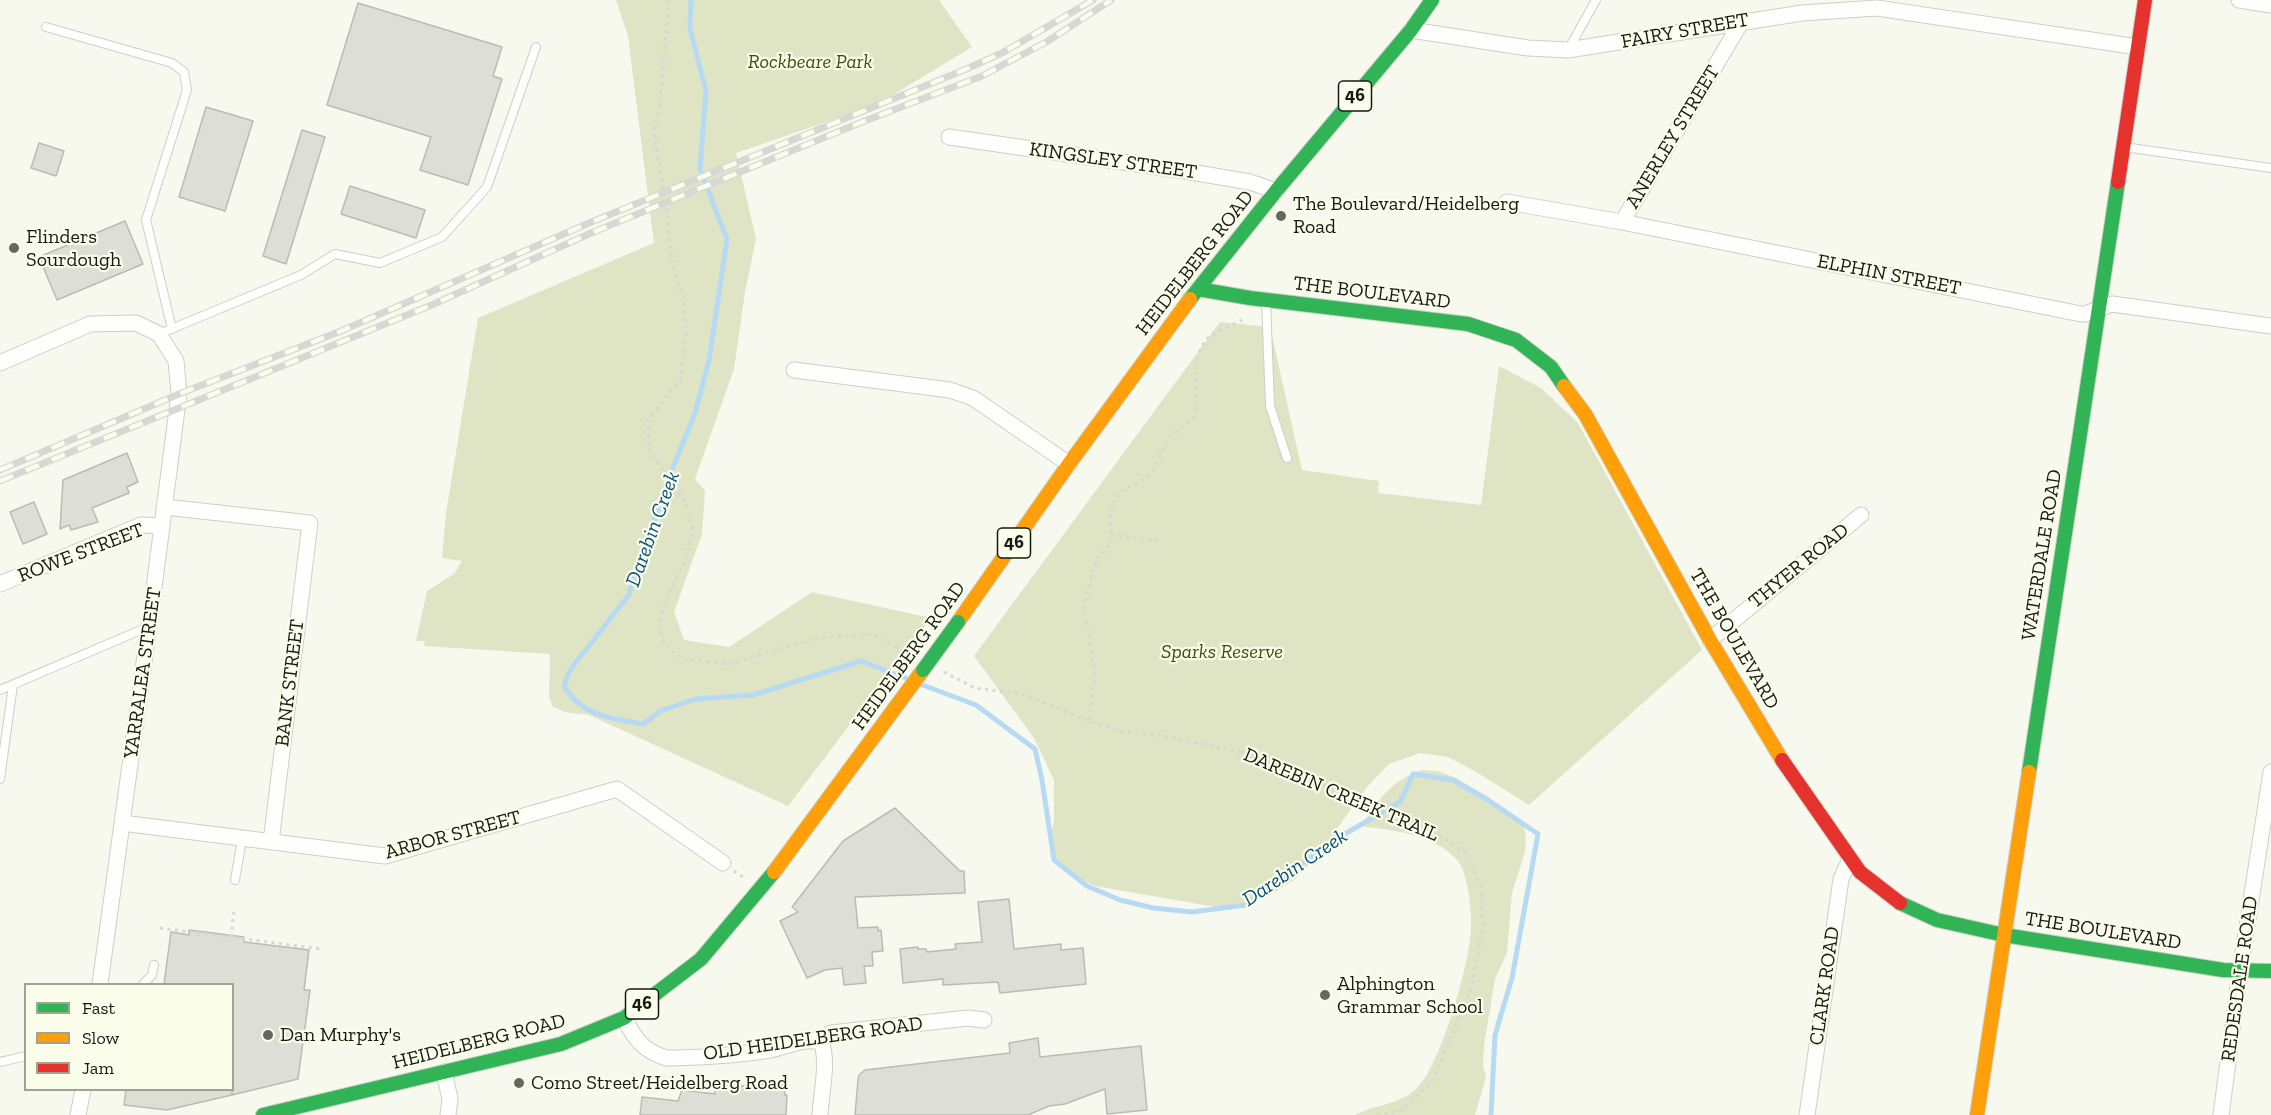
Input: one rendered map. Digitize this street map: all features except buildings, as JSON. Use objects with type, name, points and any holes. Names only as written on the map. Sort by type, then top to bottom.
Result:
[{"type":"street","name":"HEIDELBERG ROAD","points":[[263,1115],[303,1110],[444,1072],[561,1044],[624,1018],[700,959],[764,886],[899,704],[1069,464],[1198,289],[1276,191],[1411,30],[1432,0]]},
{"type":"street","name":"WATERDALE ROAD","points":[[1977,1115],[2145,0]]},
{"type":"street","points":[[2239,0],[2271,5]]},
{"type":"street","name":"FAIRY STREET","points":[[1411,30],[1528,48],[1568,50],[1687,32],[1742,21],[1878,4],[2138,47]]},
{"type":"street","name":"ANERLEY STREET","points":[[1622,222],[1742,21]]},
{"type":"street","name":"KINGSLEY STREET","points":[[949,137],[1185,171],[1250,182],[1276,191]]},
{"type":"street","name":"ELPHIN STREET","points":[[1507,202],[1622,222],[2081,314],[2112,304],[2271,326]]},
{"type":"street","name":"THE BOULEVARD","points":[[1198,289],[1250,298],[1468,324],[1516,340],[1551,367],[1585,414],[1710,640],[1776,751],[1860,872],[1897,903],[1936,920],[2004,935],[2223,970],[2271,971]]},
{"type":"street","points":[[0,363],[90,324],[136,323],[165,331]]},
{"type":"street","name":"YARRALEA STREET","points":[[100,983],[150,626],[179,394],[176,361],[165,331]]},
{"type":"street","points":[[794,370],[950,390],[972,398],[1069,464]]},
{"type":"street","name":"ROWE STREET","points":[[165,507],[309,524]]},
{"type":"street","name":"THYER ROAD","points":[[1710,640],[1861,515]]},
{"type":"street","name":"BANK STREET","points":[[271,843],[309,524]]},
{"type":"street","name":"ROWE STREET","points":[[0,584],[141,525],[162,526]]},
{"type":"street","name":"REDESDALE ROAD","points":[[2221,1115],[2240,971],[2271,772]]},
{"type":"street","name":"ARBOR STREET","points":[[122,823],[378,856],[393,855],[616,789],[723,863]]},
{"type":"street","name":"CLARK ROAD","points":[[1807,1115],[1841,879],[1850,859]]},
{"type":"street","name":"OLD HEIDELBERG ROAD","points":[[624,1018],[634,1038],[652,1053],[666,1058],[771,1050],[805,1041],[821,1042],[831,1034],[968,1018],[984,1020]]},
{"type":"street","points":[[820,1115],[824,1060],[824,1049],[821,1042]]},
{"type":"street","points":[[444,1072],[450,1099],[448,1115]]},
{"type":"street","points":[[78,1115],[83,1091]]},
{"type":"lane","points":[[1568,50],[1596,0]]},
{"type":"lane","points":[[46,27],[172,63],[184,72],[187,90],[146,220],[165,331],[301,275],[335,254],[380,263],[442,237],[487,187],[536,47]]},
{"type":"lane","points":[[2123,147],[2271,168]]},
{"type":"lane","points":[[1266,300],[1270,405],[1287,458]]},
{"type":"lane","points":[[0,690],[150,626]]},
{"type":"lane","points":[[0,779],[13,685]]},
{"type":"lane","points":[[235,880],[242,839]]},
{"type":"lane","points":[[144,983],[152,975],[154,965]]},
{"type":"lane","points":[[0,1062],[24,1056]]},
{"type":"path","points":[[669,0],[660,104],[654,133],[667,212],[672,265],[684,300],[686,335],[680,380],[648,421],[649,451],[686,503],[693,532],[684,563],[669,595],[659,625],[665,645],[683,659],[729,664],[816,638],[844,636]]},
{"type":"path","points":[[1089,721],[1095,673],[1084,606],[1096,560],[1108,547],[1111,535],[1110,512],[1116,497],[1153,471],[1167,440],[1194,417],[1197,358],[1203,343],[1215,333],[1242,320],[1248,312],[1250,298]]},
{"type":"path","points":[[1111,535],[1161,541]]},
{"type":"path","name":"DAREBIN CREEK TRAIL","points":[[1022,694],[1089,721],[1121,731],[1163,736],[1250,754],[1416,824],[1446,839],[1468,855],[1481,888],[1483,928],[1471,988],[1431,1082],[1399,1112],[1377,1115]]},
{"type":"path","points":[[723,863],[743,878],[764,886]]},
{"type":"path","points":[[231,937],[234,911]]},
{"type":"path","points":[[160,928],[321,949]]},
{"type":"green space","name":"Rockbeare Park","points":[[616,0],[939,0],[972,47],[878,104],[736,153],[756,239],[745,292],[734,369],[695,479],[705,491],[702,534],[674,612],[684,640],[729,647],[812,592],[931,618],[788,806],[589,715],[565,712],[553,707],[549,697],[550,654],[424,646],[425,641],[416,641],[427,591],[454,574],[462,561],[442,558],[446,513],[478,318],[654,243],[628,36]]},
{"type":"green space","name":"Sparks Reserve","points":[[1220,322],[1270,327],[1302,470],[1379,481],[1378,493],[1481,505],[1499,366],[1541,388],[1578,423],[1702,650],[1529,805],[1448,757],[1420,753],[1389,764],[1367,787],[1315,859],[1294,880],[1272,894],[1240,907],[1216,907],[1095,886],[1065,871],[1054,858],[1049,844],[1054,821],[1054,780],[1034,738],[974,656]]},
{"type":"green space","points":[[1421,770],[1437,771],[1454,777],[1487,796],[1518,818],[1524,826],[1525,852],[1512,893],[1507,953],[1495,979],[1484,1045],[1483,1066],[1486,1077],[1475,1115],[1355,1115],[1407,1096],[1424,1079],[1434,1061],[1452,1014],[1465,965],[1471,912],[1467,883],[1458,861],[1438,844],[1426,839],[1361,826],[1386,792],[1401,780]]},
{"type":"waterway","name":"Darebin Creek","points":[[691,0],[690,28],[706,91],[700,169],[727,239],[709,361],[694,416],[673,467],[628,596],[570,670],[564,686],[571,696],[588,710],[609,718],[644,724],[660,711],[696,699],[753,695],[861,661],[908,679]]},
{"type":"waterway","name":"Darebin Creek","points":[[920,684],[976,705],[1035,749],[1054,860],[1087,886],[1120,900],[1153,908],[1192,912],[1246,905],[1343,835],[1400,802],[1413,774],[1453,780],[1488,800],[1538,834],[1512,978],[1495,1035],[1491,1115]]},
{"type":"railway","points":[[0,470],[179,394],[341,331],[589,223],[964,70],[1002,53],[1093,0]]},
{"type":"railway","points":[[0,481],[434,304],[591,233],[862,122],[982,76],[1048,41],[1111,0]]},
{"type":"traffic: fast","points":[[1190,299],[1276,191],[1411,30],[1432,0]]},
{"type":"traffic: fast","points":[[2029,772],[2118,182]]},
{"type":"traffic: fast","points":[[1198,289],[1250,298],[1468,324],[1516,340],[1551,367],[1564,386]]},
{"type":"traffic: fast","points":[[923,670],[958,622]]},
{"type":"traffic: fast","points":[[263,1115],[561,1044],[624,1018],[701,959],[774,872]]},
{"type":"traffic: fast","points":[[1900,903],[1937,920],[2004,935],[2223,970],[2271,971]]},
{"type":"traffic: slow","points":[[958,622],[1069,464],[1190,299]]},
{"type":"traffic: slow","points":[[1564,386],[1585,414],[1710,640],[1782,760]]},
{"type":"traffic: slow","points":[[774,872],[923,670]]},
{"type":"traffic: slow","points":[[1977,1115],[2029,772]]},
{"type":"traffic: jam","points":[[2118,182],[2145,0]]},
{"type":"traffic: jam","points":[[1782,760],[1860,872],[1900,903]]},
{"type":"place","name":"The Boulevard/Heidelberg Road","points":[[1281,216]]},
{"type":"place","name":"Flinders Sourdough","points":[[14,248]]},
{"type":"place","name":"Alphington Grammar School","points":[[1325,995]]},
{"type":"place","name":"Dan Murphy's","points":[[268,1035]]},
{"type":"place","name":"Como Street/Heidelberg Road","points":[[519,1083]]}]
